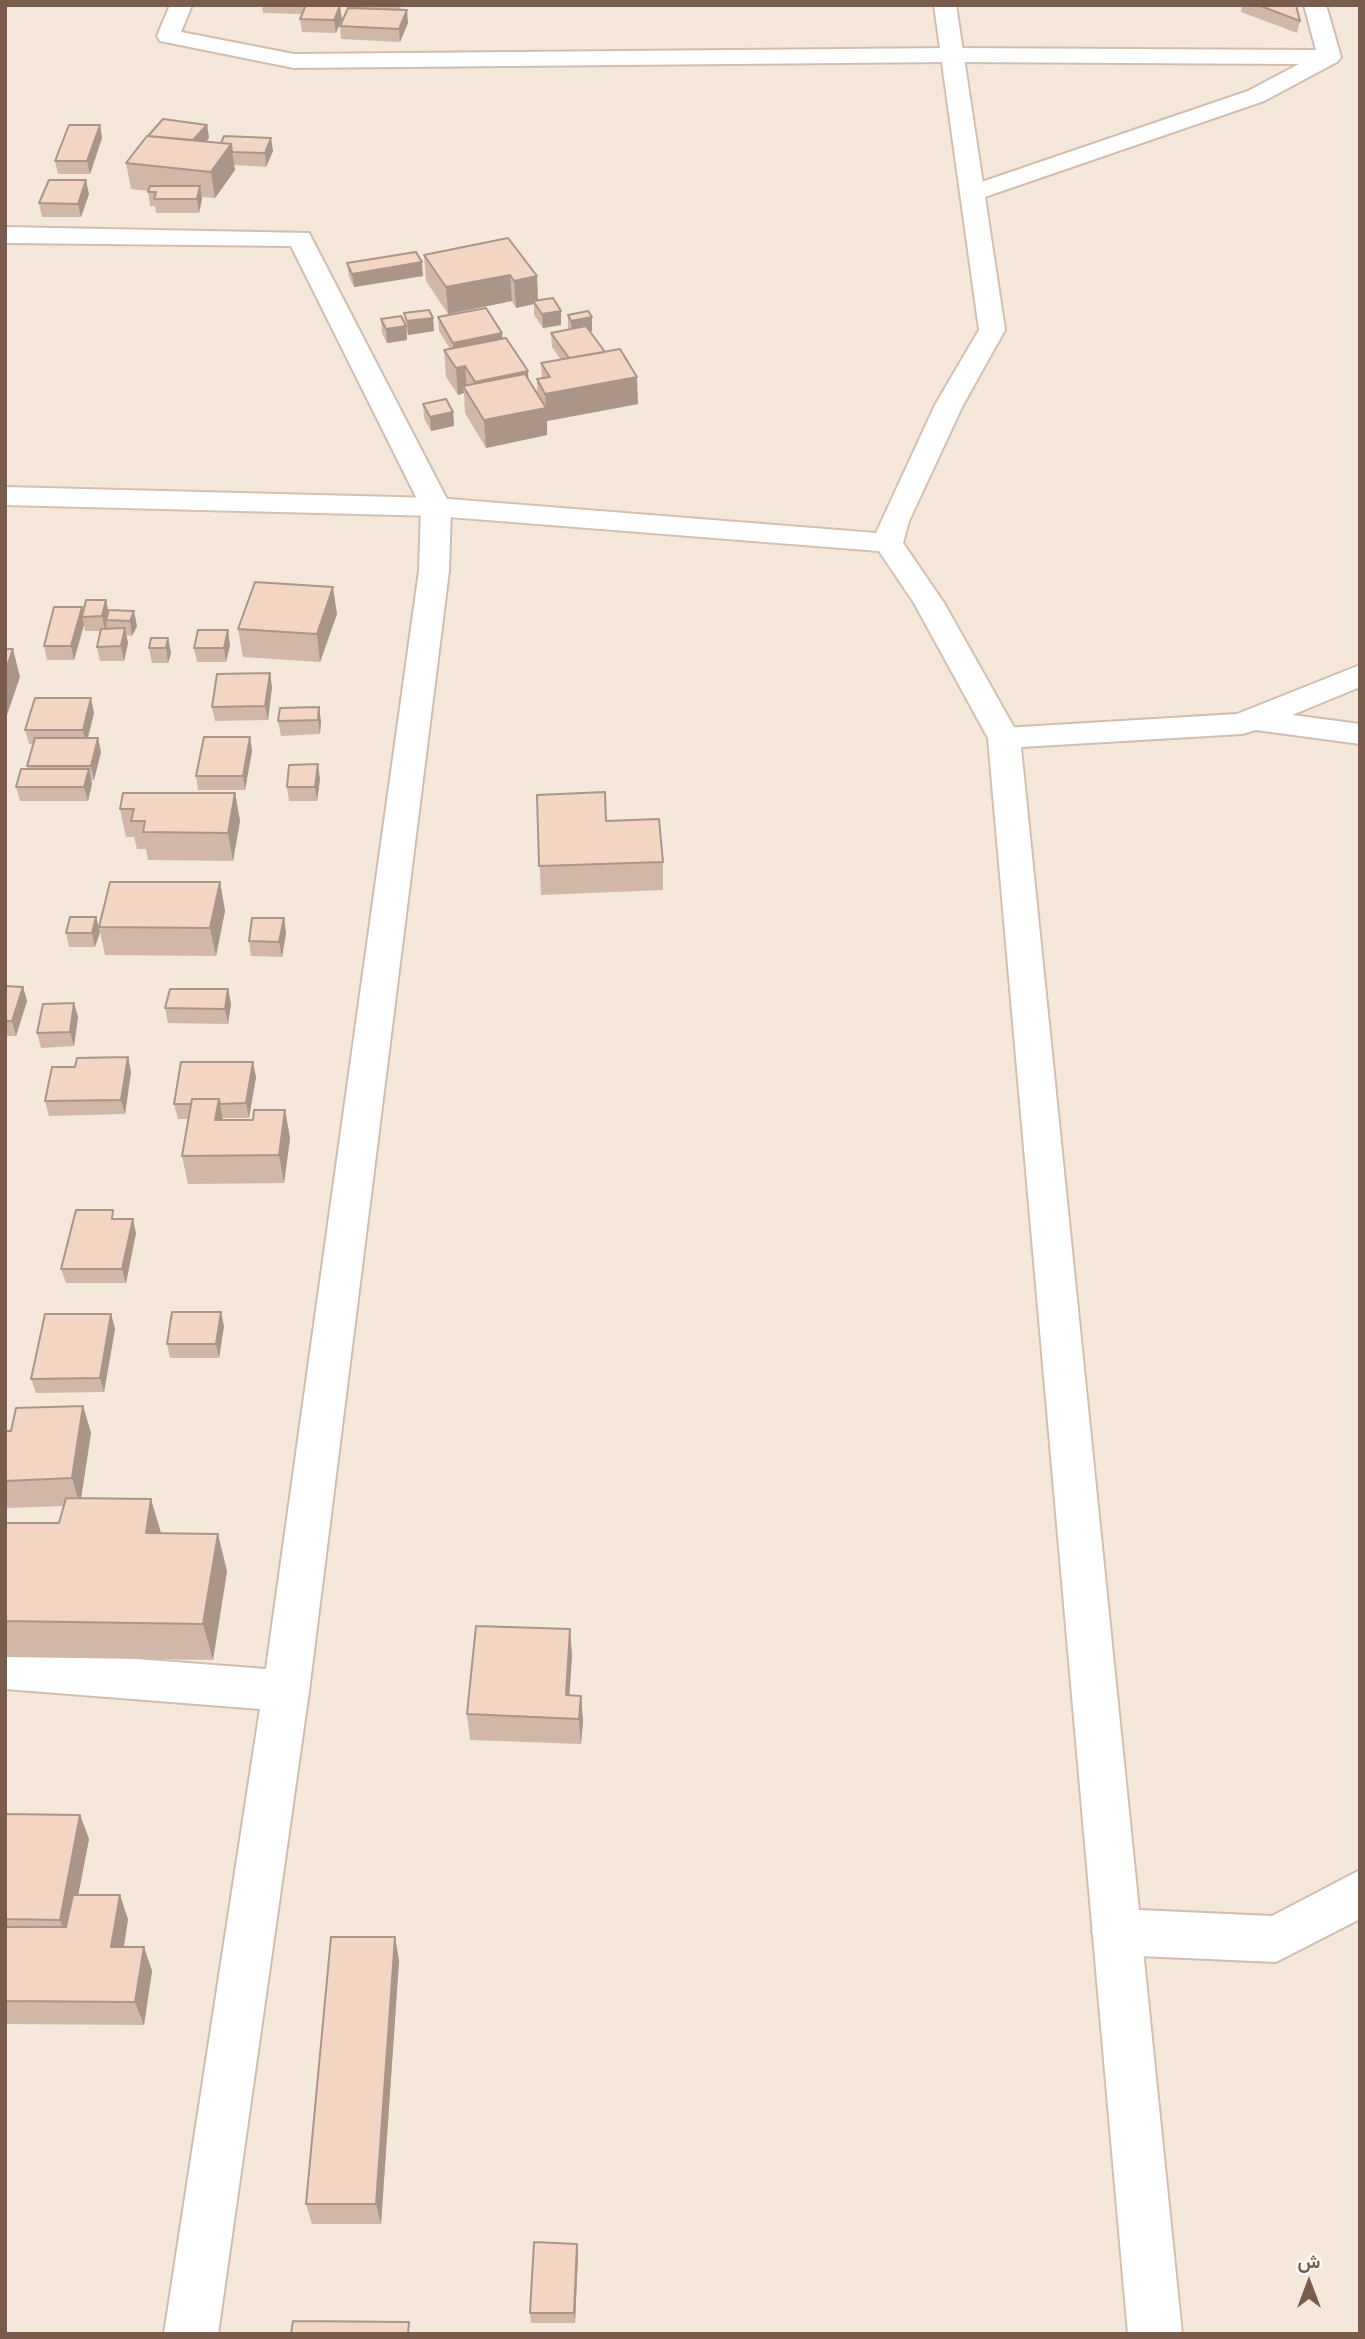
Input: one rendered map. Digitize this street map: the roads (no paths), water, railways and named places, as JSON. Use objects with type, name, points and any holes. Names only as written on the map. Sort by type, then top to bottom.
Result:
[{"type":"street","points":[[181,5],[168,36],[294,61],[951,55],[1329,57]]},
{"type":"street","points":[[945,5],[992,330],[948,405],[894,521],[888,543],[929,603],[1004,738],[1155,2334]]},
{"type":"street","points":[[1322,9],[1329,57]]},
{"type":"street","points":[[973,193],[1256,96],[1329,57]]},
{"type":"street","points":[[5,235],[300,238],[436,507],[433,584],[286,1691],[191,2334]]},
{"type":"street","points":[[5,496],[436,507],[888,543]]},
{"type":"street","points":[[1004,738],[1242,724],[1360,675]]},
{"type":"street","points":[[1252,720],[1360,734]]},
{"type":"street","points":[[5,1669],[286,1691]]},
{"type":"street","points":[[1116,1933],[1276,1939],[1360,1893]]}]
